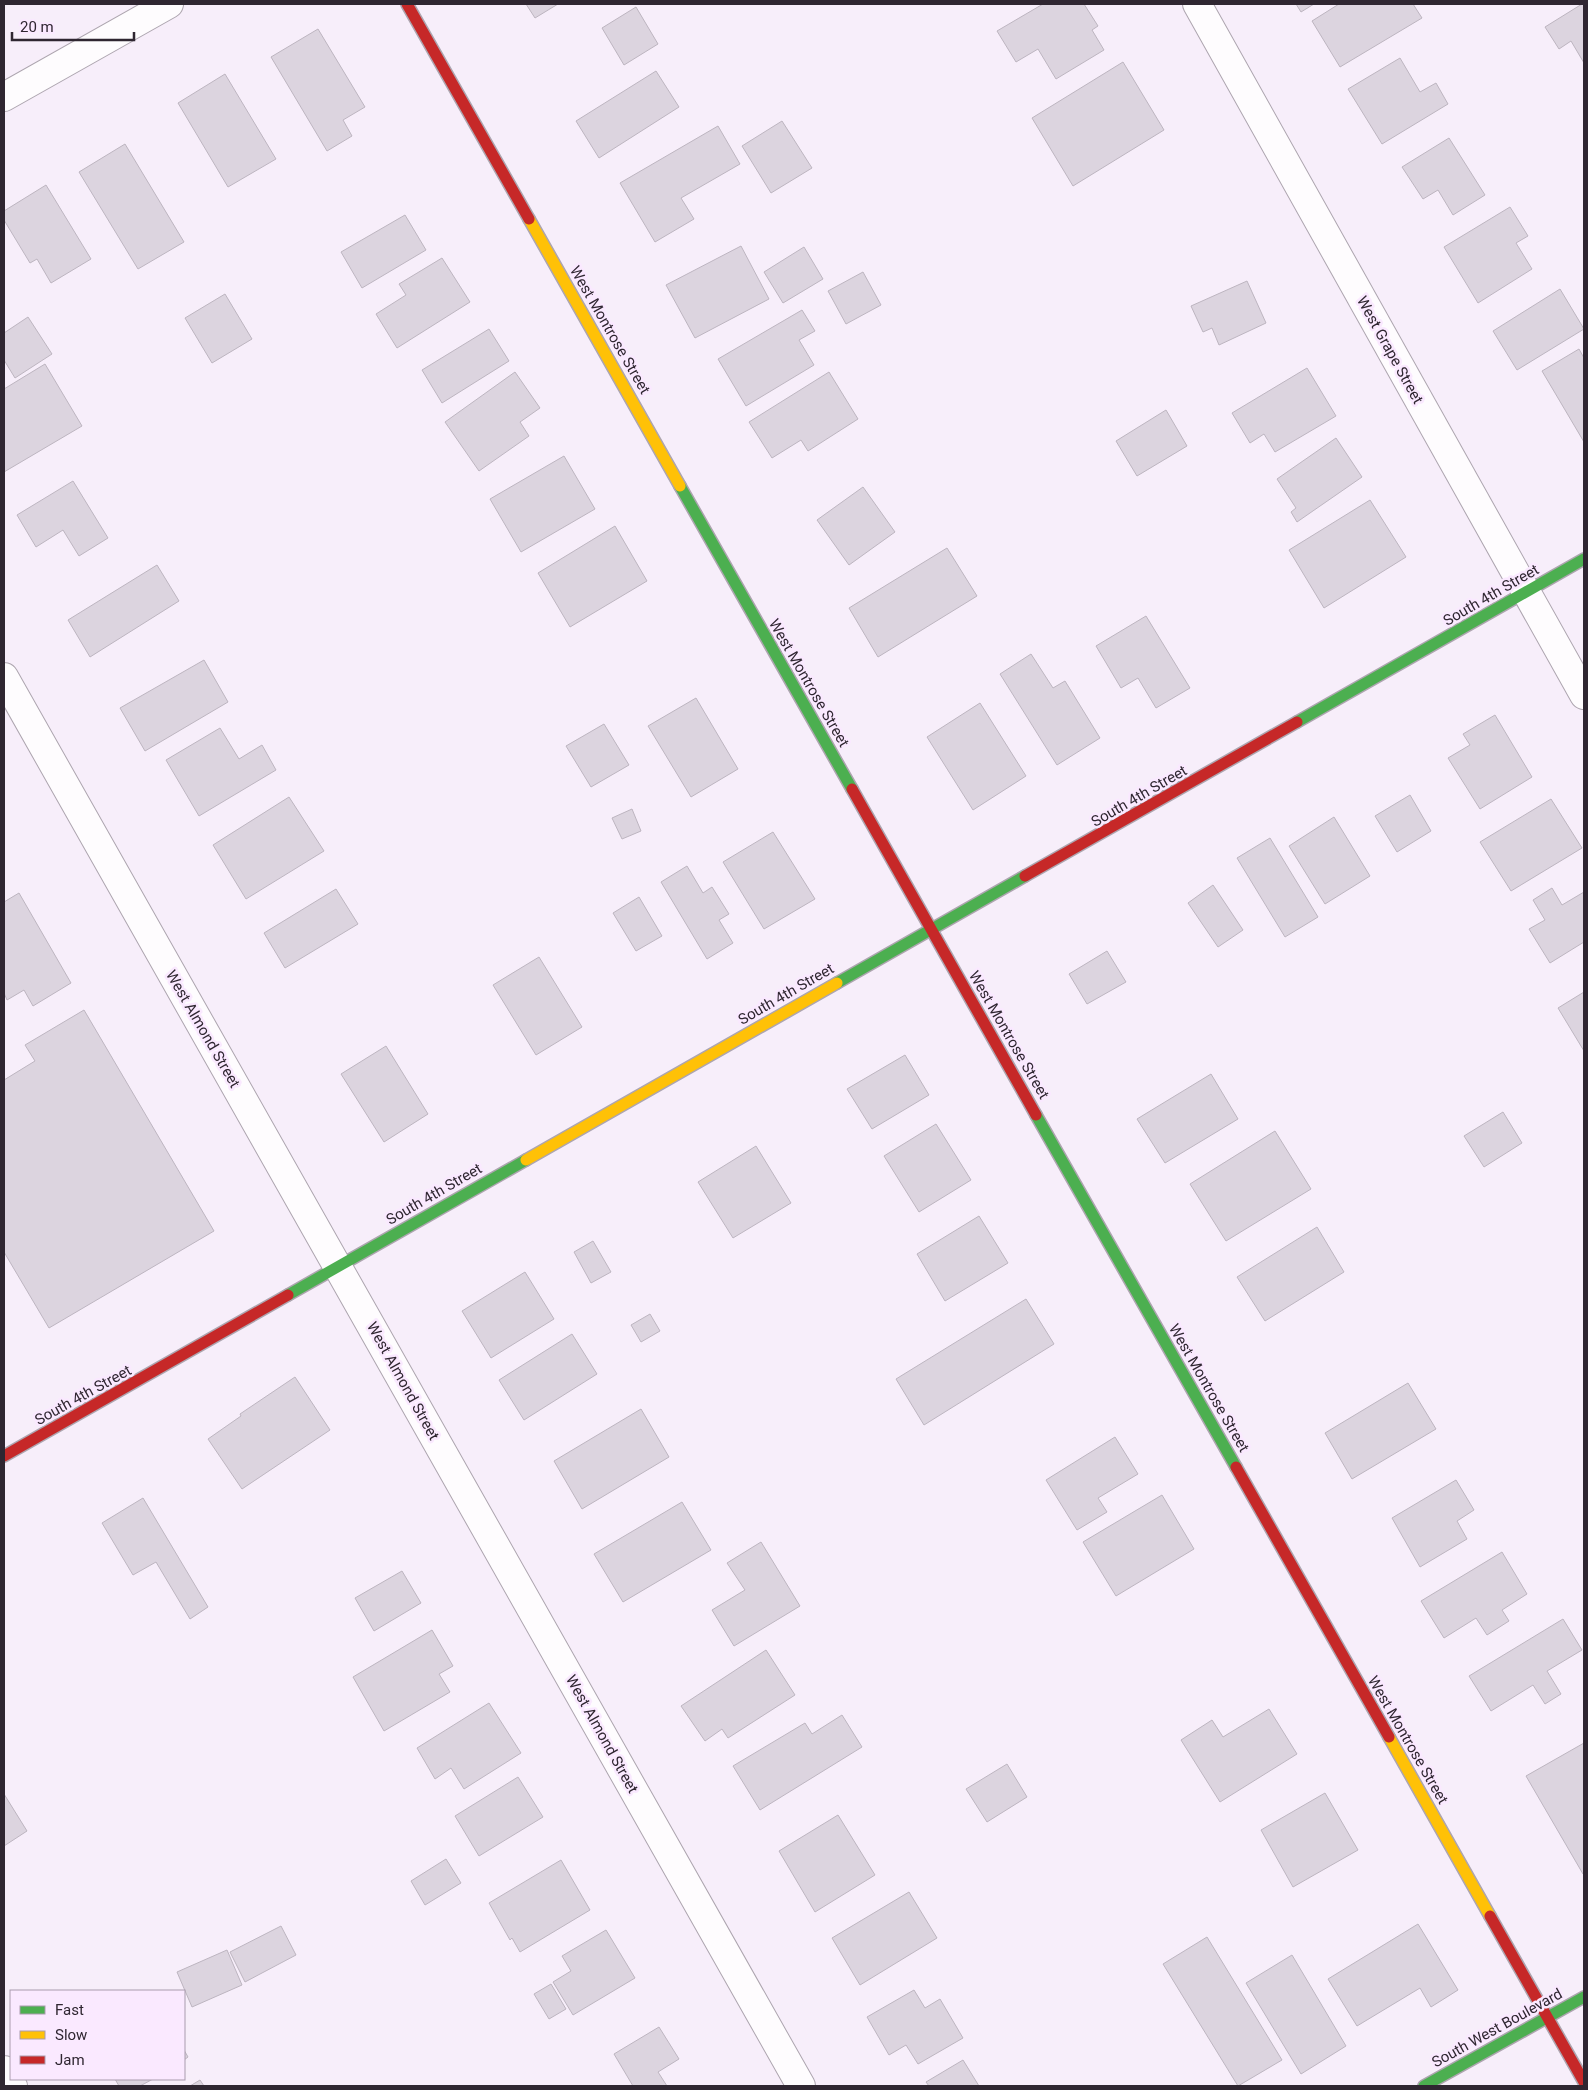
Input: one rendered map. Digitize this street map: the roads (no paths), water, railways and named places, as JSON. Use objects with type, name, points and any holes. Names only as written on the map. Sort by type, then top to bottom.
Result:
[{"type":"street","points":[[4,98],[169,4]]},
{"type":"street","name":"West Montrose Street","points":[[407,4],[1584,2082]]},
{"type":"street","name":"West Grape Street","points":[[1197,4],[1584,695]]},
{"type":"street","name":"South 4th Street","points":[[4,1456],[1584,559]]},
{"type":"street","name":"West Almond Street","points":[[4,677],[801,2086]]},
{"type":"street","name":"South West Boulevard","points":[[1424,2086],[1584,1997]]},
{"type":"street","points":[[4,2070],[13,2086]]}]
